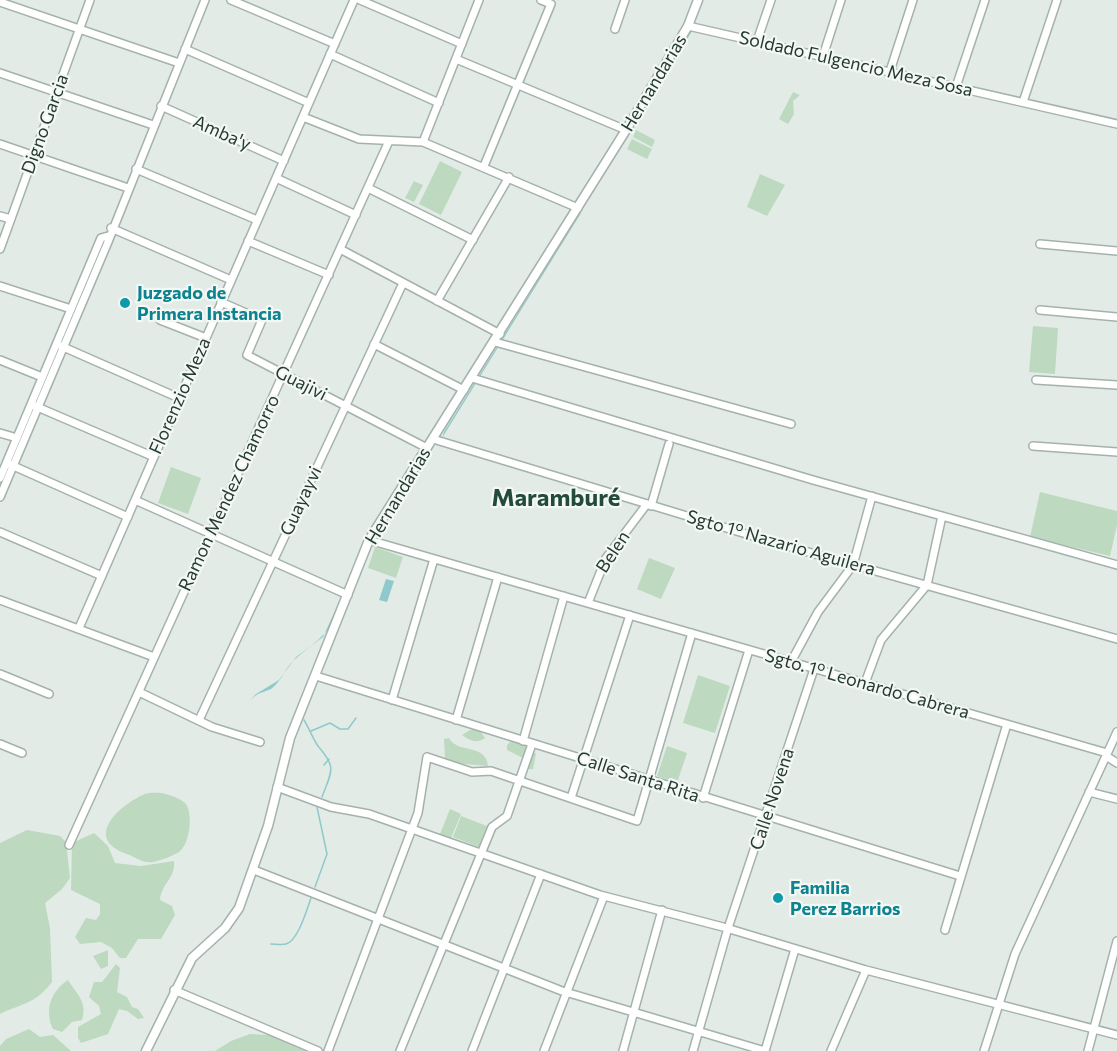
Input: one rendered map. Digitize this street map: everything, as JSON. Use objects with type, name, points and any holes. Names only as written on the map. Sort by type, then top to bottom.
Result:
[{"type":"street","name":"Digno Garcia","points":[[0,249],[90,0]]},
{"type":"street","points":[[0,478],[10,464],[108,236],[204,0]]},
{"type":"street","points":[[231,0],[335,44]]},
{"type":"street","name":"Florenzio Meza","points":[[79,628],[354,0]]},
{"type":"street","points":[[360,0],[462,44]]},
{"type":"street","points":[[423,142],[479,0]]},
{"type":"street","points":[[615,29],[626,0]]},
{"type":"street","name":"Hernandarias","points":[[146,1051],[174,990],[197,951],[233,919],[254,870],[291,738],[369,540],[498,338],[626,130],[688,26],[698,0]]},
{"type":"street","points":[[757,41],[771,0]]},
{"type":"street","points":[[823,56],[842,0]]},
{"type":"street","points":[[890,71],[913,0]]},
{"type":"street","points":[[956,87],[985,0]]},
{"type":"street","points":[[1023,102],[1057,0]]},
{"type":"street","points":[[484,166],[551,4],[546,1]]},
{"type":"street","points":[[0,2],[179,63]]},
{"type":"street","name":"Soldado Fulgencio Meza Sosa","points":[[688,26],[1117,124]]},
{"type":"street","points":[[185,49],[309,102]]},
{"type":"street","points":[[330,54],[439,104]]},
{"type":"street","points":[[456,59],[626,130]]},
{"type":"street","points":[[0,73],[153,125]]},
{"type":"street","name":"Amba'y","points":[[161,106],[284,161]]},
{"type":"street","points":[[303,117],[350,137],[423,142],[484,166],[578,208]]},
{"type":"street","name":"Ramon Mendez Chamorro","points":[[69,845],[389,141]]},
{"type":"street","points":[[0,144],[128,188]]},
{"type":"street","points":[[136,169],[257,220]]},
{"type":"street","points":[[438,301],[509,177]]},
{"type":"street","points":[[276,178],[356,215]]},
{"type":"street","points":[[368,188],[473,240]]},
{"type":"street","points":[[0,216],[10,219]]},
{"type":"street","points":[[111,228],[231,280]]},
{"type":"street","points":[[0,497],[17,438],[34,406],[42,377],[60,345],[71,309],[101,238],[108,236]]},
{"type":"street","points":[[248,241],[329,275]]},
{"type":"street","points":[[1040,244],[1117,251]]},
{"type":"street","points":[[340,249],[438,301],[498,338],[791,424]]},
{"type":"street","name":"Guayayvi","points":[[199,720],[403,283]]},
{"type":"street","points":[[0,286],[71,309]]},
{"type":"street","name":"Guajivi","points":[[221,302],[262,320],[247,355],[427,448]]},
{"type":"street","points":[[1040,309],[1117,316]]},
{"type":"street","points":[[160,320],[206,338]]},
{"type":"street","points":[[374,344],[464,390]]},
{"type":"street","points":[[60,345],[179,398]]},
{"type":"street","points":[[0,360],[42,377]]},
{"type":"street","points":[[472,378],[872,496],[1117,565]]},
{"type":"street","points":[[1036,380],[1117,385]]},
{"type":"street","points":[[34,406],[154,457]]},
{"type":"street","points":[[0,433],[17,438]]},
{"type":"street","name":"Sgto 1º Nazario Aguilera","points":[[433,439],[853,565],[1117,639]]},
{"type":"street","points":[[649,505],[669,444]]},
{"type":"street","points":[[1033,446],[1117,452]]},
{"type":"street","points":[[10,464],[128,516]]},
{"type":"street","points":[[791,662],[818,612],[853,565],[872,496]]},
{"type":"street","points":[[135,500],[348,595]]},
{"type":"street","name":"Belen","points":[[588,603],[596,577],[606,558],[649,505]]},
{"type":"street","points":[[865,683],[881,640],[927,585],[942,516]]},
{"type":"street","points":[[0,532],[102,576]]},
{"type":"street","name":"Sgto. 1º Leonardo Cabrera","points":[[369,540],[1007,724],[1107,754],[1117,763]]},
{"type":"street","points":[[392,700],[434,559]]},
{"type":"street","points":[[456,720],[498,577]]},
{"type":"street","points":[[523,741],[564,596]]},
{"type":"street","points":[[0,600],[154,657]]},
{"type":"street","points":[[571,798],[628,615]]},
{"type":"street","points":[[328,1051],[413,829],[421,803],[427,757],[472,771],[491,771],[637,821],[692,633]]},
{"type":"street","points":[[703,798],[749,650]]},
{"type":"street","name":"Calle Novena","points":[[693,1051],[728,928],[767,817],[814,669]]},
{"type":"street","points":[[0,674],[49,694]]},
{"type":"street","name":"Calle Santa Rita","points":[[316,676],[960,876]]},
{"type":"street","points":[[139,692],[199,720],[260,742]]},
{"type":"street","points":[[945,930],[1007,724]]},
{"type":"street","points":[[984,1051],[998,1002],[1028,922],[1117,732]]},
{"type":"street","points":[[0,744],[22,753]]},
{"type":"street","points":[[400,1051],[494,824],[507,816],[532,744]]},
{"type":"street","points":[[278,787],[331,807],[369,814],[604,896],[728,928],[866,970],[998,1002],[1117,1035]]},
{"type":"street","points":[[1089,792],[1117,799]]},
{"type":"street","points":[[254,870],[567,992],[765,1051],[795,949]]},
{"type":"street","points":[[472,1051],[541,874]]},
{"type":"street","points":[[544,1051],[604,896]]},
{"type":"street","points":[[623,1051],[662,910]]},
{"type":"street","points":[[1088,1051],[1117,941]]},
{"type":"street","points":[[831,1051],[866,970]]},
{"type":"street","points":[[174,990],[318,1051]]},
{"type":"green space","points":[[793,92],[800,95],[793,101],[794,114],[788,124],[779,119]]},
{"type":"green space","points":[[636,130],[655,140],[652,147],[633,137]]},
{"type":"green space","points":[[632,139],[652,149],[647,159],[627,149]]},
{"type":"green space","points":[[440,161],[462,172],[441,215],[419,204]]},
{"type":"green space","points":[[760,174],[785,185],[767,216],[747,207]]},
{"type":"green space","points":[[414,181],[423,185],[414,202],[405,198]]},
{"type":"green space","points":[[1033,326],[1058,328],[1055,374],[1029,372]]},
{"type":"green space","points":[[171,467],[201,478],[188,514],[158,503]]},
{"type":"green space","points":[[1040,492],[1117,511],[1117,525],[1110,556],[1030,537]]},
{"type":"green space","points":[[375,547],[403,557],[396,578],[368,568]]},
{"type":"green space","points":[[649,558],[675,568],[661,599],[637,589]]},
{"type":"green space","points":[[698,675],[730,686],[715,733],[683,723]]},
{"type":"green space","points":[[479,729],[485,738],[479,741],[462,735],[470,730]]},
{"type":"green space","points":[[449,738],[458,746],[482,754],[488,766],[454,763],[445,758],[444,739]]},
{"type":"green space","points":[[512,740],[520,741],[536,754],[533,769],[526,769],[523,758],[507,750],[507,745]]},
{"type":"green space","points":[[667,746],[687,753],[677,783],[657,776]]},
{"type":"green space","points":[[161,793],[181,800],[188,809],[189,829],[183,848],[170,857],[146,862],[114,848],[107,840],[106,832],[115,815],[133,800],[145,794]]},
{"type":"green space","points":[[450,809],[461,814],[451,838],[440,834]]},
{"type":"green space","points":[[461,816],[487,826],[479,847],[453,837]]},
{"type":"green space","points":[[27,830],[60,836],[66,842],[70,878],[62,889],[45,903],[50,928],[52,982],[34,999],[0,1014],[0,843]]},
{"type":"green space","points":[[94,833],[108,846],[115,863],[141,866],[174,861],[173,872],[160,900],[172,906],[175,915],[161,939],[138,939],[126,958],[120,958],[112,948],[101,942],[80,944],[75,937],[86,918],[96,920],[100,914],[100,904],[71,890],[72,843]]},
{"type":"green space","points":[[108,950],[108,966],[101,969],[93,956]]},
{"type":"green space","points":[[116,964],[120,968],[117,992],[127,997],[132,1007],[138,1009],[144,1018],[138,1019],[127,1011],[119,1009],[108,1034],[81,1043],[78,1038],[78,1027],[101,1014],[99,1006],[89,997],[94,982],[102,982]]},
{"type":"green space","points":[[68,980],[80,998],[83,1014],[82,1020],[72,1022],[62,1032],[53,1029],[49,1008],[53,995]]},
{"type":"green space","points":[[29,1029],[40,1037],[53,1035],[71,1051],[0,1051],[0,1046],[6,1039]]},
{"type":"green space","points":[[250,1034],[269,1035],[305,1051],[215,1051],[231,1041]]},
{"type":"water","points":[[691,31],[692,31],[599,183]]},
{"type":"water","points":[[581,213],[442,438],[444,432]]},
{"type":"water","points":[[386,579],[394,581],[387,602],[379,600]]},
{"type":"water","points":[[341,598],[334,620],[325,633]]},
{"type":"water","points":[[284,673],[278,682],[271,689],[258,694],[249,701],[256,694],[279,680]]},
{"type":"waterway","points":[[311,731],[330,723],[340,729],[348,729],[356,718]]},
{"type":"waterway","points":[[304,720],[330,765],[330,775],[322,797]]},
{"type":"waterway","points":[[324,765],[329,759]]},
{"type":"waterway","points":[[315,887],[327,854],[317,807]]},
{"type":"waterway","points":[[271,944],[290,942],[301,924],[311,898]]},
{"type":"place","name":"Juzgado de Primera Instancia","points":[[125,303]]},
{"type":"place","name":"Familia Perez Barrios","points":[[778,898]]},
{"type":"district","name":"Maramburé","points":[[556,498]]}]
